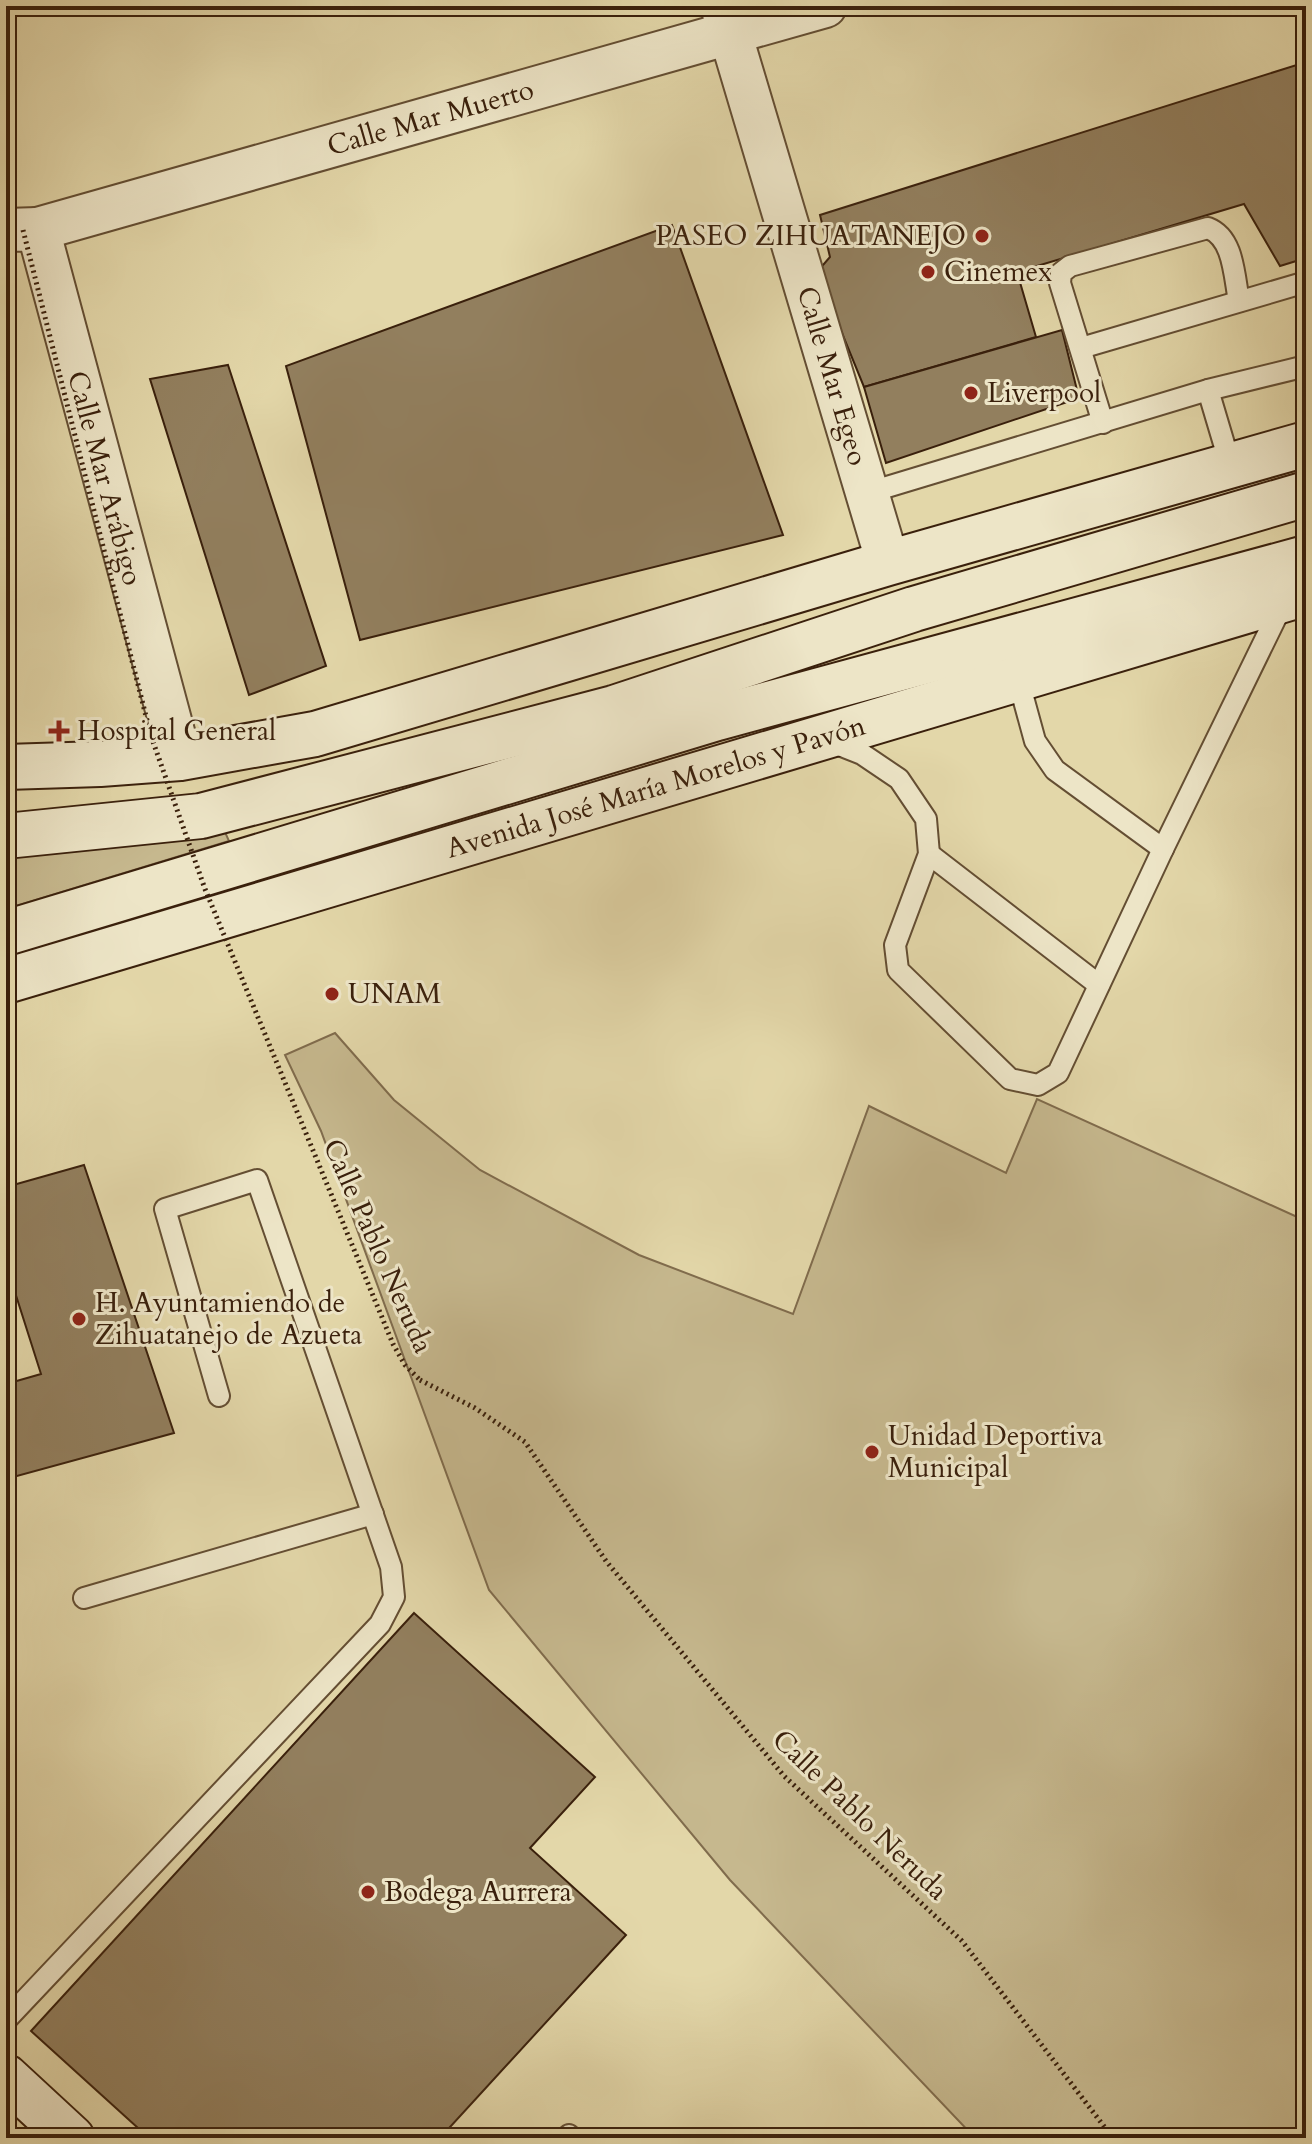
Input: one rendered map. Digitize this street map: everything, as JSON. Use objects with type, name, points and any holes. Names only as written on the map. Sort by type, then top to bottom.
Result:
[{"type":"main road","points":[[6,767],[180,758],[315,734],[888,563],[1306,444]]},
{"type":"main road","points":[[6,836],[201,816],[614,708],[914,609],[1306,494]]},
{"type":"main road","name":"Avenida José María Morelos y Pavón","points":[[6,933],[717,718],[1306,558]]},
{"type":"main road","name":"Avenida José María Morelos y Pavón","points":[[6,981],[1295,596]]},
{"type":"main road","points":[[589,651],[614,708]]},
{"type":"main road","points":[[238,863],[256,907]]},
{"type":"main road","points":[[6,2077],[72,2138]]},
{"type":"street","name":"Calle Mar Muerto","points":[[22,230],[726,19],[825,6]]},
{"type":"street","name":"Calle Mar Egeo","points":[[726,19],[888,563]]},
{"type":"street","name":"Calle Mar Arábigo","points":[[22,230],[180,758]]},
{"type":"lane","points":[[1103,423],[1060,283],[1061,273],[1070,266],[1208,228],[1218,232],[1226,242],[1239,301]]},
{"type":"lane","points":[[1081,348],[1306,282]]},
{"type":"lane","points":[[867,493],[1208,390],[1306,366]]},
{"type":"lane","points":[[1208,390],[1230,464]]},
{"type":"lane","points":[[822,737],[862,754],[899,779],[926,819],[929,854],[895,945],[898,970],[1010,1079],[1038,1085],[1058,1073],[1163,849],[1295,596]]},
{"type":"lane","points":[[1018,679],[1035,741],[1055,770],[1163,849]]},
{"type":"lane","points":[[929,854],[1099,985]]},
{"type":"lane","points":[[6,2020],[380,1624],[394,1597],[391,1567],[257,1180],[165,1209],[219,1396]]},
{"type":"lane","points":[[84,1598],[373,1514]]},
{"type":"path","name":"Calle Pablo Neruda","points":[[22,230],[151,736],[205,889],[393,1344],[405,1365],[420,1380],[475,1408],[525,1442],[606,1561],[784,1776],[962,1941],[1113,2138]]},
{"type":"shaded area","points":[[221,823],[229,841],[6,909],[6,847]]},
{"type":"shaded area","name":"Unidad Deportiva Municipal","points":[[335,1033],[394,1100],[480,1170],[639,1255],[793,1314],[869,1106],[1006,1173],[1037,1099],[1306,1221],[1306,2138],[975,2138],[730,1880],[489,1590],[321,1131],[285,1055]]},
{"type":"building","name":"PASEO ZIHUATANEJO","points":[[1306,62],[1306,258],[1280,266],[1244,204],[1017,272],[1036,337],[864,387],[817,272],[830,257],[820,215]]},
{"type":"building","points":[[672,225],[783,535],[360,640],[286,366]]},
{"type":"building","name":"Liverpool","points":[[1062,330],[1079,398],[886,463],[864,387]]},
{"type":"building","points":[[228,365],[326,666],[249,695],[150,379]]},
{"type":"building","name":"H. Ayuntamiendo de Zihuatanejo de Azueta","points":[[84,1165],[174,1433],[6,1479],[6,1384],[41,1374],[6,1264],[6,1187]]},
{"type":"building","name":"Bodega Aurrera","points":[[414,1613],[595,1777],[530,1848],[626,1935],[440,2138],[149,2138],[31,2031]]},
{"type":"place","name":"PASEO ZIHUATANEJO","points":[[982,236]]},
{"type":"place","name":"Cinemex","points":[[928,272]]},
{"type":"place","name":"Liverpool","points":[[971,393]]},
{"type":"place","name":"Hospital General","points":[[59,731]]},
{"type":"place","name":"UNAM","points":[[332,994]]},
{"type":"place","name":"H. Ayuntamiendo de Zihuatanejo de Azueta","points":[[79,1319]]},
{"type":"place","name":"Unidad Deportiva Municipal","points":[[872,1452]]},
{"type":"place","name":"Bodega Aurrera","points":[[368,1892]]}]
